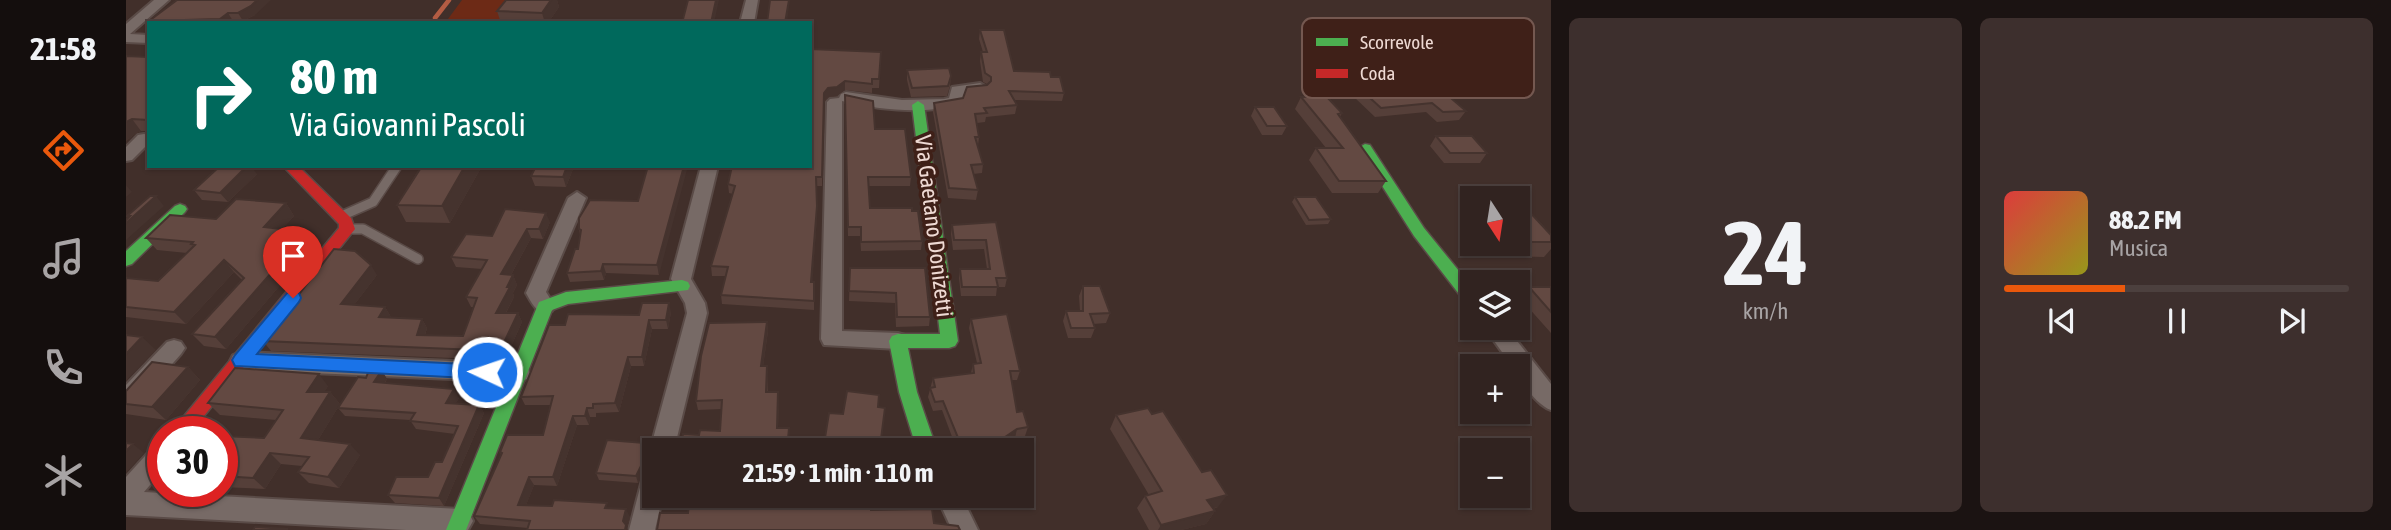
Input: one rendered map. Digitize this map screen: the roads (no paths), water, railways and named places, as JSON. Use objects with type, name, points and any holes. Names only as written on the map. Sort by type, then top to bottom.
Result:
[{"type":"street","points":[[126,31],[162,0]]},
{"type":"street","points":[[747,21],[752,0]]},
{"type":"street","points":[[126,38],[147,39]]},
{"type":"street","name":"Via Gaetano Donizetti","points":[[898,341],[948,341],[918,105],[951,103],[956,101],[957,90],[981,88]]},
{"type":"street","points":[[918,105],[841,100],[831,339],[898,341],[908,392],[923,438]]},
{"type":"street","points":[[126,137],[147,139]]},
{"type":"street","points":[[126,156],[147,139]]},
{"type":"street","points":[[1365,148],[1419,232],[1460,284]]},
{"type":"street","points":[[194,416],[241,360],[343,223],[292,168]]},
{"type":"street","points":[[665,438],[697,313],[695,301],[682,286],[681,279],[709,168]]},
{"type":"street","points":[[545,306],[537,293],[577,198]]},
{"type":"street","points":[[126,260],[180,209]]},
{"type":"street","points":[[545,306],[566,299],[682,286]]},
{"type":"street","points":[[126,503],[458,525],[545,306]]},
{"type":"street","points":[[1504,340],[1551,401]]},
{"type":"street","points":[[126,400],[174,348]]},
{"type":"street","points":[[241,360],[519,373]]},
{"type":"street","points":[[126,495],[147,471]]},
{"type":"street","points":[[642,530],[647,508]]},
{"type":"street","points":[[954,508],[965,530]]},
{"type":"lane","points":[[343,223],[359,208],[373,202],[396,168]]},
{"type":"lane","points":[[343,223],[363,229],[418,259]]},
{"type":"waterway","points":[[435,18],[449,0]]}]
